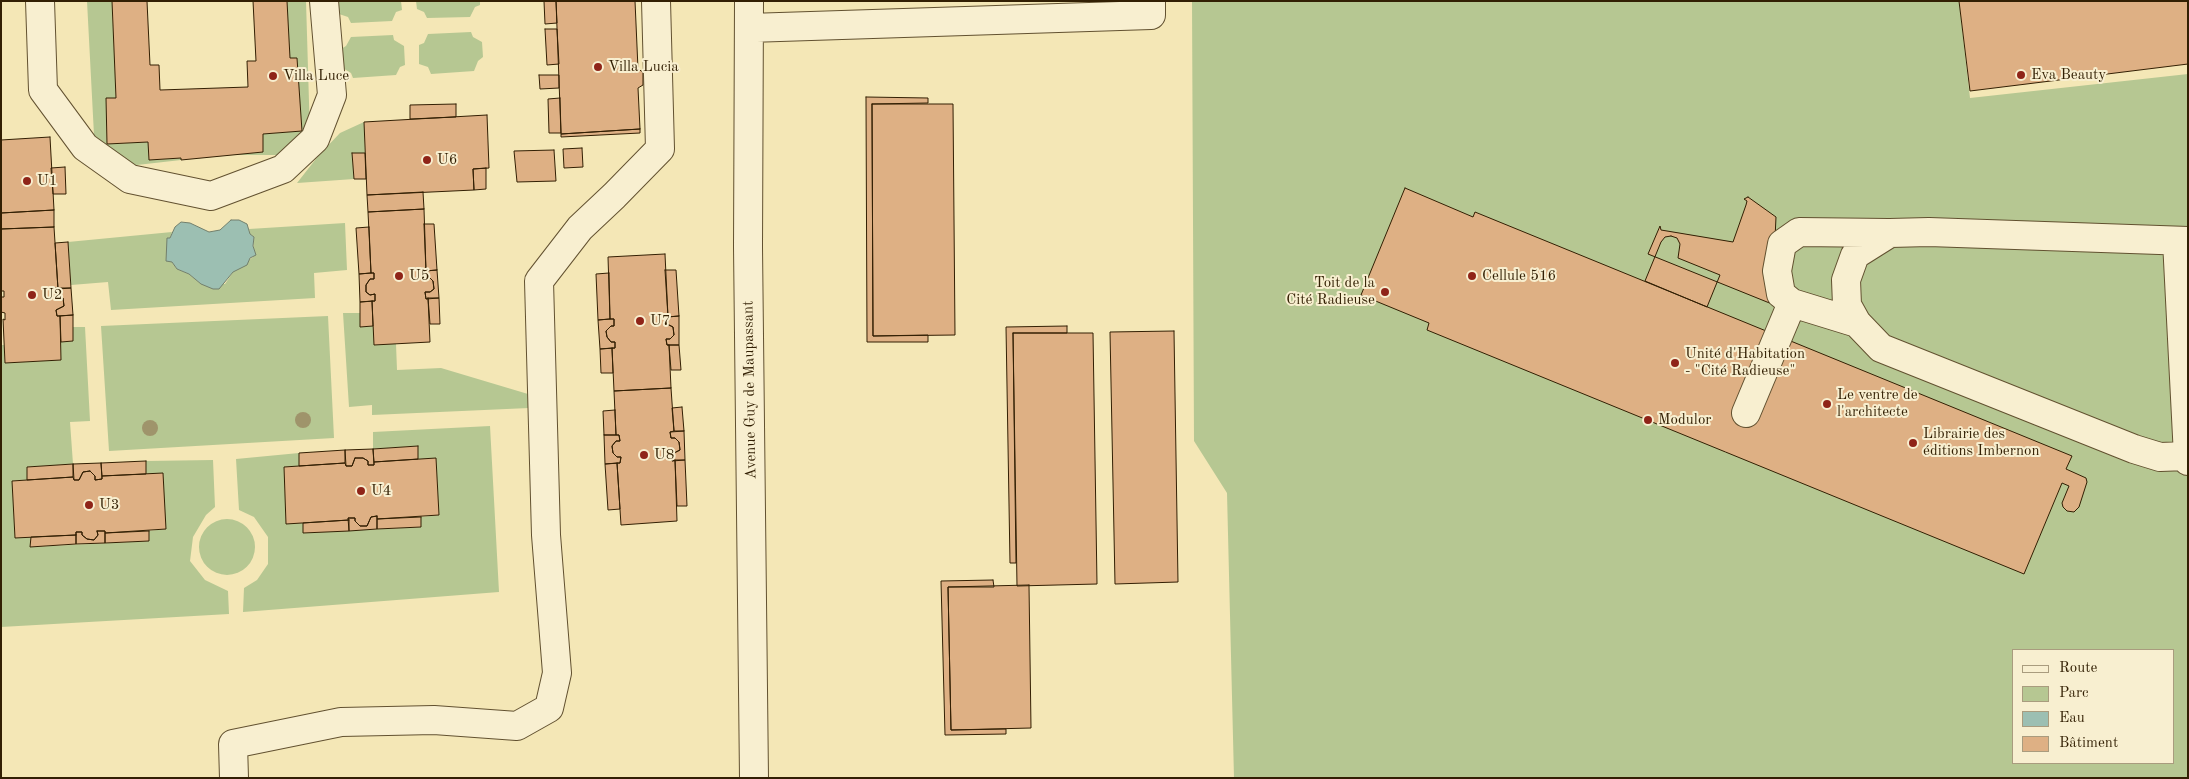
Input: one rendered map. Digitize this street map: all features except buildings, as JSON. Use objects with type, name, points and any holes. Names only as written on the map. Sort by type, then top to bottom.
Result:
[{"type":"street","points":[[40,1],[43,90],[85,146],[130,179],[211,196],[283,169],[315,139],[332,95],[324,1]]},
{"type":"street","points":[[234,778],[233,744],[341,722],[434,720],[517,726],[549,708],[557,673],[546,535],[539,281],[580,228],[660,149],[656,1]]},
{"type":"street","points":[[749,14],[1151,16],[1151,1]]},
{"type":"street","name":"Avenue Guy de Maupassant","points":[[749,14],[748,247],[754,778]]},
{"type":"street","points":[[1857,324],[1792,302],[1782,294],[1778,271],[1782,244],[1800,232],[1929,232],[2183,241],[2187,458],[2160,457],[2134,449],[1881,348],[1857,324],[1847,305],[1846,280],[1855,255],[1890,233]]},
{"type":"street","points":[[1746,413],[1792,302]]},
{"type":"green space","points":[[87,1],[112,1],[116,98],[106,98],[107,144],[148,142],[149,160],[181,158],[181,160],[128,166],[94,135]]},
{"type":"green space","points":[[287,1],[306,1],[310,136],[290,155],[232,155],[263,152],[263,134],[302,131],[297,59],[290,58]]},
{"type":"green space","points":[[338,1],[401,1],[402,10],[396,12],[392,21],[351,23],[348,17],[339,14]]},
{"type":"green space","points":[[416,1],[480,1],[480,5],[475,7],[470,17],[427,18],[424,12],[417,9]]},
{"type":"green space","points":[[1192,1],[1959,1],[1970,98],[2188,74],[2188,778],[1234,778],[1227,493],[1194,441]]},
{"type":"green space","points":[[471,32],[473,37],[482,42],[483,57],[478,61],[474,71],[431,74],[428,67],[419,64],[419,45],[424,43],[428,34]]},
{"type":"green space","points":[[393,35],[394,40],[404,46],[405,65],[400,67],[396,75],[353,78],[351,73],[341,67],[341,49],[346,46],[351,37]]},
{"type":"green space","points":[[364,122],[365,153],[352,153],[354,179],[297,183],[319,155],[340,133]]},
{"type":"green space","points":[[345,223],[347,270],[314,273],[315,298],[111,310],[108,282],[71,285],[68,242],[172,232],[170,238],[167,238],[167,248],[172,262],[177,269],[189,274],[201,284],[225,284],[233,272],[253,257],[254,237],[250,234],[249,229]]},
{"type":"green space","points":[[343,313],[360,313],[360,327],[373,326],[396,344],[397,370],[441,368],[528,394],[529,408],[372,415],[372,405],[349,407]]},
{"type":"green space","points":[[328,316],[334,438],[109,451],[101,326]]},
{"type":"green space","points":[[73,327],[85,327],[90,421],[70,422],[73,464],[27,467],[27,480],[12,481],[15,537],[31,537],[31,547],[149,541],[149,531],[165,529],[163,473],[146,474],[146,461],[213,460],[215,507],[206,515],[193,537],[190,561],[205,580],[228,591],[229,614],[1,627],[1,345],[4,345],[5,363],[61,360],[61,342],[73,341]]},
{"type":"green space","points":[[490,426],[499,592],[243,612],[244,588],[257,580],[268,564],[268,537],[254,517],[239,510],[236,459],[299,453],[299,466],[284,467],[286,523],[303,523],[303,533],[421,527],[421,517],[439,515],[436,459],[418,459],[417,446],[373,449],[373,432]]},
{"type":"green space","points":[[221,519],[233,519],[243,523],[251,531],[255,547],[251,563],[243,571],[233,575],[221,575],[211,571],[203,563],[199,553],[199,541],[203,531],[211,523]]},
{"type":"water","points":[[231,220],[239,220],[247,224],[250,234],[254,237],[253,246],[256,255],[250,258],[247,265],[233,272],[219,289],[213,289],[201,284],[189,274],[177,269],[172,262],[166,261],[167,238],[170,238],[175,227],[181,222],[190,223],[209,232],[220,230]]},
{"type":"place","name":"Villa Lucia","points":[[598,67]]},
{"type":"place","name":"Eva Beauty","points":[[2021,75]]},
{"type":"place","name":"Villa Luce","points":[[273,76]]},
{"type":"place","name":"U6","points":[[427,160]]},
{"type":"place","name":"U1","points":[[27,181]]},
{"type":"place","name":"U5","points":[[399,276]]},
{"type":"place","name":"Cellule 516","points":[[1472,276]]},
{"type":"place","name":"Toit de la Cité Radieuse","points":[[1385,292]]},
{"type":"place","name":"U2","points":[[32,295]]},
{"type":"place","name":"U7","points":[[640,321]]},
{"type":"place","name":"Unité d'Habitation - \"Cité Radieuse\"","points":[[1675,363]]},
{"type":"place","name":"Le ventre de l'architecte","points":[[1827,404]]},
{"type":"place","name":"Modulor","points":[[1648,420]]},
{"type":"place","name":"Librairie des éditions Imbernon","points":[[1913,443]]},
{"type":"place","name":"U8","points":[[644,455]]},
{"type":"place","name":"U4","points":[[361,491]]},
{"type":"place","name":"U3","points":[[89,505]]}]
